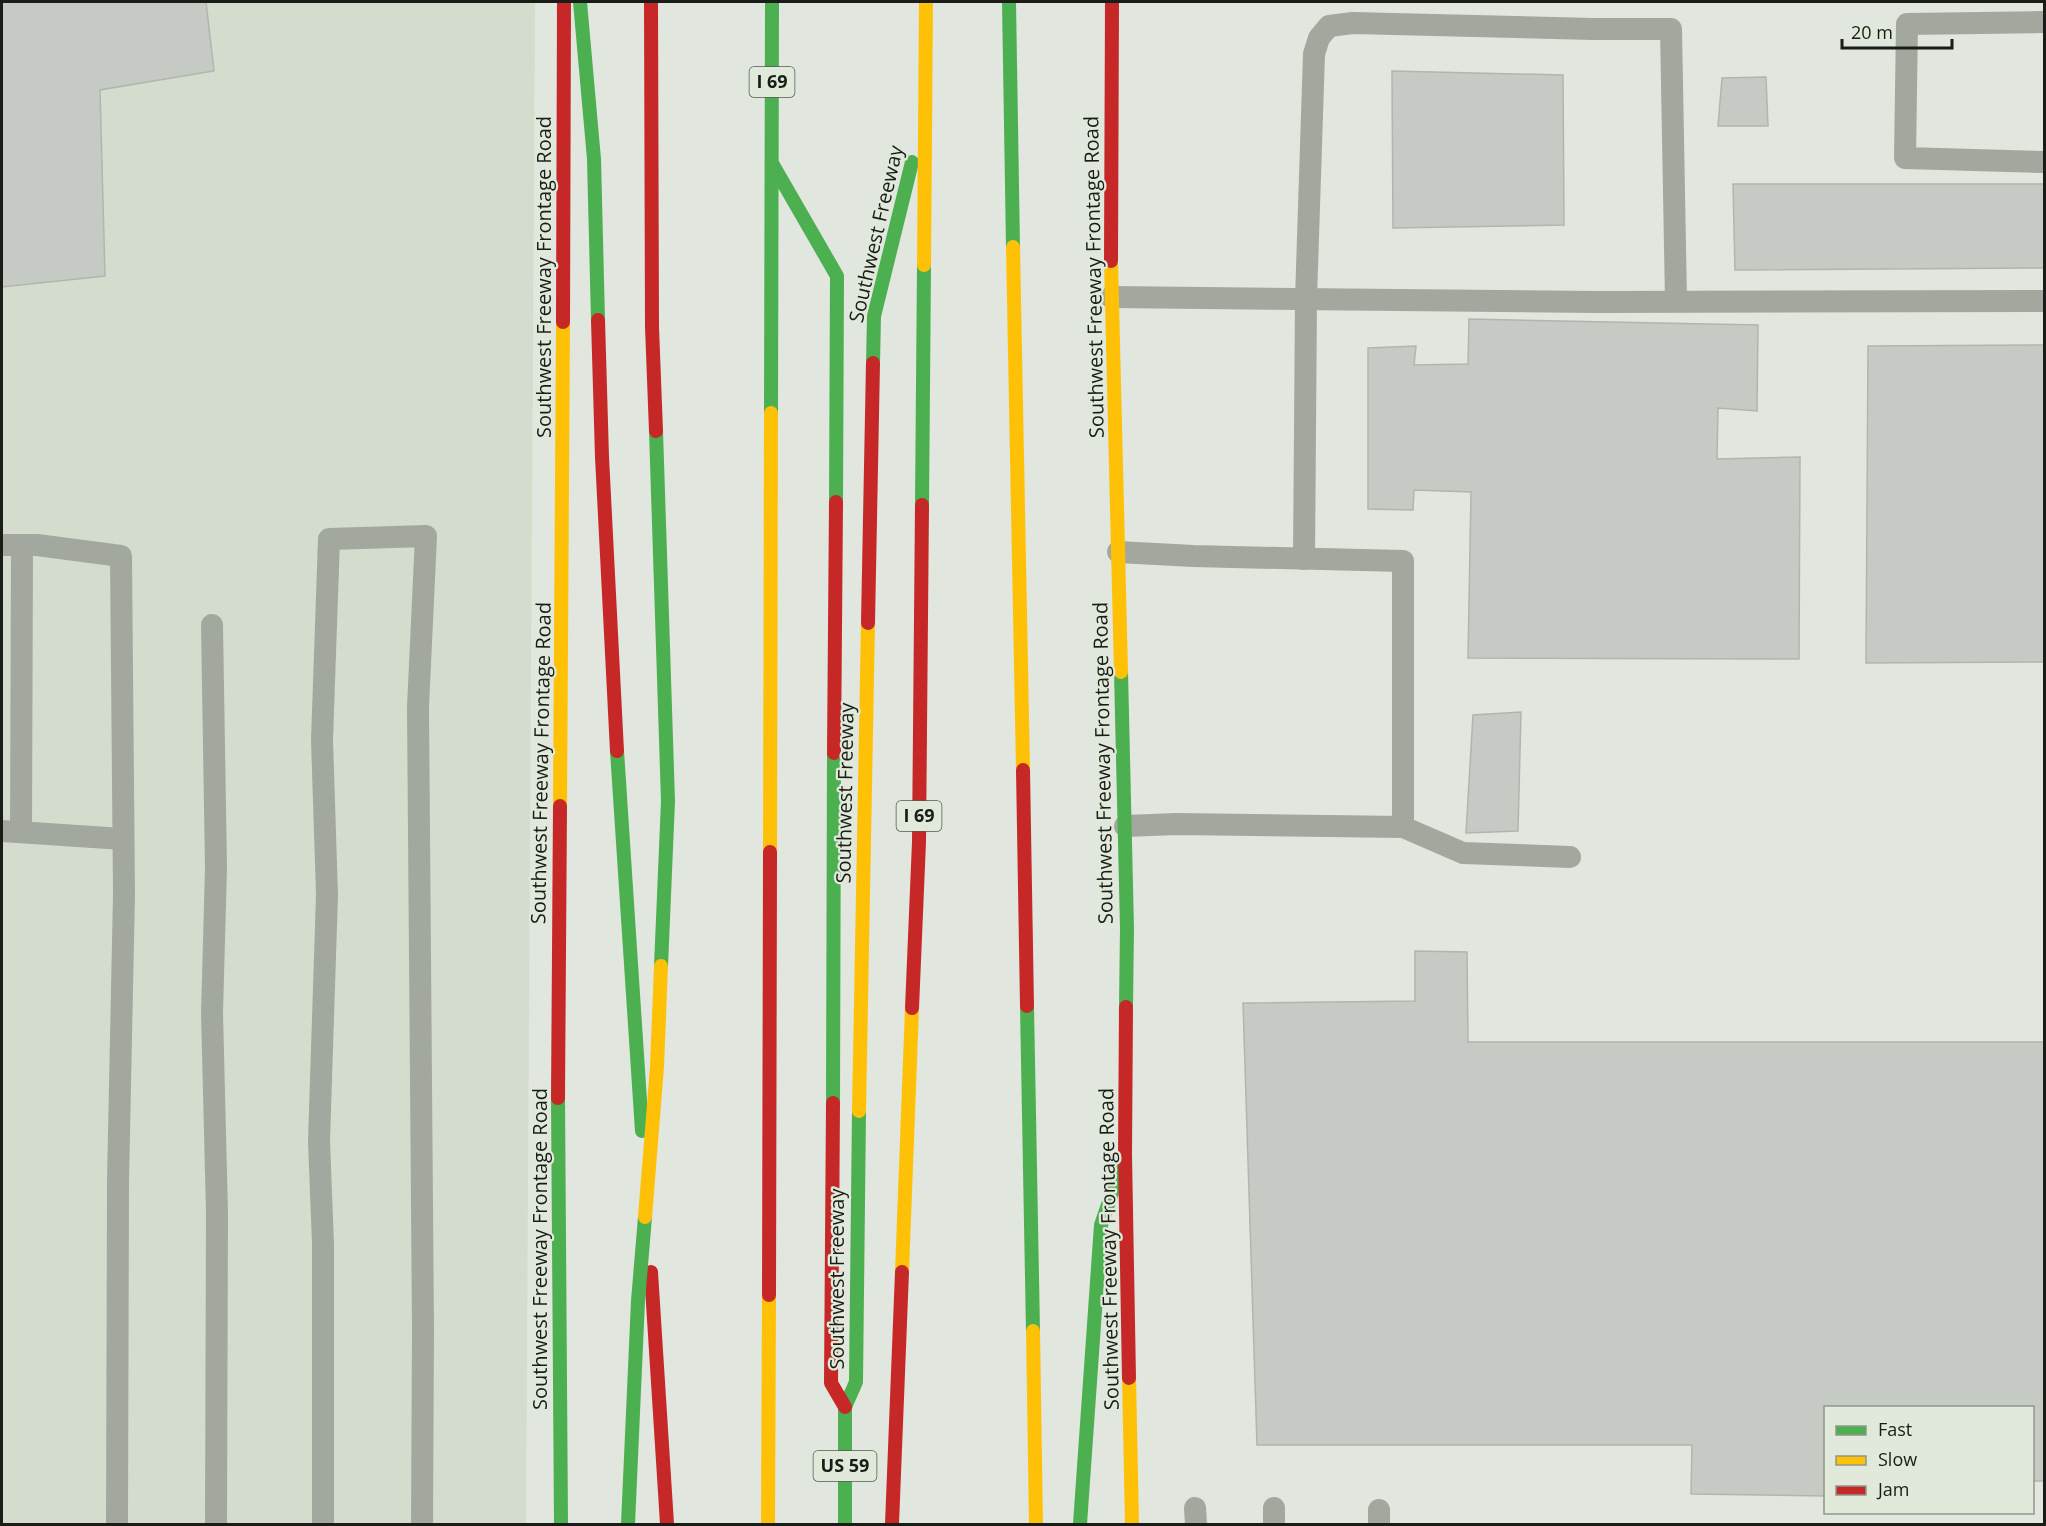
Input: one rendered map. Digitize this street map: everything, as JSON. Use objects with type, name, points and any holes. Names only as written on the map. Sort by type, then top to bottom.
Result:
[{"type":"main road","name":"Southwest Freeway Frontage Road","points":[[561,1524],[558,1068],[563,521],[564,2]]},
{"type":"main road","points":[[580,2],[594,159],[602,457],[617,742],[667,1524]]},
{"type":"main road","points":[[628,1524],[638,1300],[657,1067],[668,801],[652,327],[651,2]]},
{"type":"main road","name":"Southwest Freeway","points":[[768,1524],[772,2]]},
{"type":"main road","name":"Southwest Freeway","points":[[892,1524],[919,843],[926,2]]},
{"type":"main road","points":[[1009,2],[1036,1524]]},
{"type":"main road","name":"Southwest Freeway Frontage Road","points":[[1112,2],[1111,297],[1127,928],[1125,1155],[1132,1524]]},
{"type":"main road","name":"Southwest Freeway","points":[[845,1407],[856,1382],[858,1145],[874,316],[925,108]]},
{"type":"main road","name":"Southwest Freeway","points":[[772,163],[837,276],[831,1383],[845,1407]]},
{"type":"main road","points":[[1080,1524],[1101,1225],[1125,1155]]},
{"type":"main road","name":"US 59","points":[[845,1407],[845,1524]]},
{"type":"lane","points":[[1304,559],[1306,299],[1314,54],[1319,38],[1329,26],[1353,22],[1671,29],[1676,301]]},
{"type":"lane","points":[[2044,22],[1907,24],[1905,158],[2044,162]]},
{"type":"lane","points":[[1111,297],[2044,301]]},
{"type":"lane","points":[[323,1524],[323,1244],[318,1141],[327,895],[322,740],[329,539],[426,536],[418,707],[423,1330],[422,1524]]},
{"type":"lane","points":[[117,1524],[118,1181],[123,838],[121,556],[12,545],[11,831],[123,838]]},
{"type":"lane","points":[[1118,552],[1403,561],[1403,827]]},
{"type":"lane","points":[[212,625],[216,868],[212,1013],[217,1213],[216,1524]]},
{"type":"lane","points":[[1125,826],[1177,824],[1403,827],[1463,853],[1570,857]]},
{"type":"shaded area","points":[[2,2],[535,2],[526,1524],[2,1524]]},
{"type":"building","points":[[2,2],[206,2],[214,71],[100,90],[105,276],[2,287]]},
{"type":"building","points":[[1392,71],[1563,75],[1564,225],[1393,228]]},
{"type":"building","points":[[1766,77],[1768,126],[1718,126],[1722,78]]},
{"type":"building","points":[[1733,184],[2044,184],[2044,268],[1735,270]]},
{"type":"building","points":[[1469,319],[1758,325],[1757,411],[1718,408],[1717,459],[1800,457],[1799,659],[1468,658],[1471,492],[1414,490],[1413,510],[1368,509],[1368,348],[1416,346],[1414,365],[1468,364]]},
{"type":"building","points":[[2044,345],[2044,662],[1866,663],[1868,346]]},
{"type":"building","points":[[1521,712],[1518,831],[1466,833],[1473,715]]},
{"type":"building","points":[[1415,951],[1467,952],[1468,1042],[2044,1042],[2044,1481],[2034,1481],[2034,1406],[1824,1406],[1824,1496],[1691,1494],[1692,1445],[1257,1445],[1243,1003],[1415,1001]]},
{"type":"traffic: fast","points":[[580,2],[594,159],[598,320]]},
{"type":"traffic: fast","points":[[771,413],[772,2]]},
{"type":"traffic: fast","points":[[1009,2],[1013,247]]},
{"type":"traffic: fast","points":[[873,363],[874,316],[912,162]]},
{"type":"traffic: fast","points":[[773,165],[837,276],[836,502]]},
{"type":"traffic: fast","points":[[922,505],[924,265]]},
{"type":"traffic: fast","points":[[656,431],[668,801]]},
{"type":"traffic: fast","points":[[1121,672],[1127,928],[1126,1007]]},
{"type":"traffic: fast","points":[[617,751],[642,1131]]},
{"type":"traffic: fast","points":[[833,1103],[834,753]]},
{"type":"traffic: fast","points":[[661,966],[668,801]]},
{"type":"traffic: fast","points":[[1027,1006],[1033,1331]]},
{"type":"traffic: fast","points":[[558,1098],[561,1524]]},
{"type":"traffic: fast","points":[[845,1524],[845,1407],[856,1382],[859,1111]]},
{"type":"traffic: fast","points":[[1080,1524],[1101,1225],[1125,1155]]},
{"type":"traffic: fast","points":[[628,1524],[638,1301],[645,1217]]},
{"type":"traffic: slow","points":[[924,265],[926,2]]},
{"type":"traffic: slow","points":[[1013,247],[1023,770]]},
{"type":"traffic: slow","points":[[1111,261],[1121,672]]},
{"type":"traffic: slow","points":[[560,806],[563,322]]},
{"type":"traffic: slow","points":[[770,852],[771,413]]},
{"type":"traffic: slow","points":[[859,1111],[868,623]]},
{"type":"traffic: slow","points":[[645,1217],[657,1067],[661,966]]},
{"type":"traffic: slow","points":[[902,1272],[912,1008]]},
{"type":"traffic: slow","points":[[768,1524],[769,1295]]},
{"type":"traffic: slow","points":[[1033,1331],[1036,1524]]},
{"type":"traffic: slow","points":[[1129,1378],[1132,1524]]},
{"type":"traffic: jam","points":[[563,322],[564,2]]},
{"type":"traffic: jam","points":[[651,2],[652,327],[656,431]]},
{"type":"traffic: jam","points":[[1111,261],[1112,2]]},
{"type":"traffic: jam","points":[[598,320],[602,457],[617,751]]},
{"type":"traffic: jam","points":[[868,623],[873,363]]},
{"type":"traffic: jam","points":[[834,753],[836,502]]},
{"type":"traffic: jam","points":[[912,1008],[919,842],[922,505]]},
{"type":"traffic: jam","points":[[1023,770],[1027,1006]]},
{"type":"traffic: jam","points":[[558,1098],[560,806]]},
{"type":"traffic: jam","points":[[769,1295],[770,852]]},
{"type":"traffic: jam","points":[[1126,1007],[1125,1155],[1129,1378]]},
{"type":"traffic: jam","points":[[833,1103],[831,1383],[845,1407]]},
{"type":"traffic: jam","points":[[651,1272],[667,1524]]},
{"type":"traffic: jam","points":[[892,1524],[902,1272]]}]
